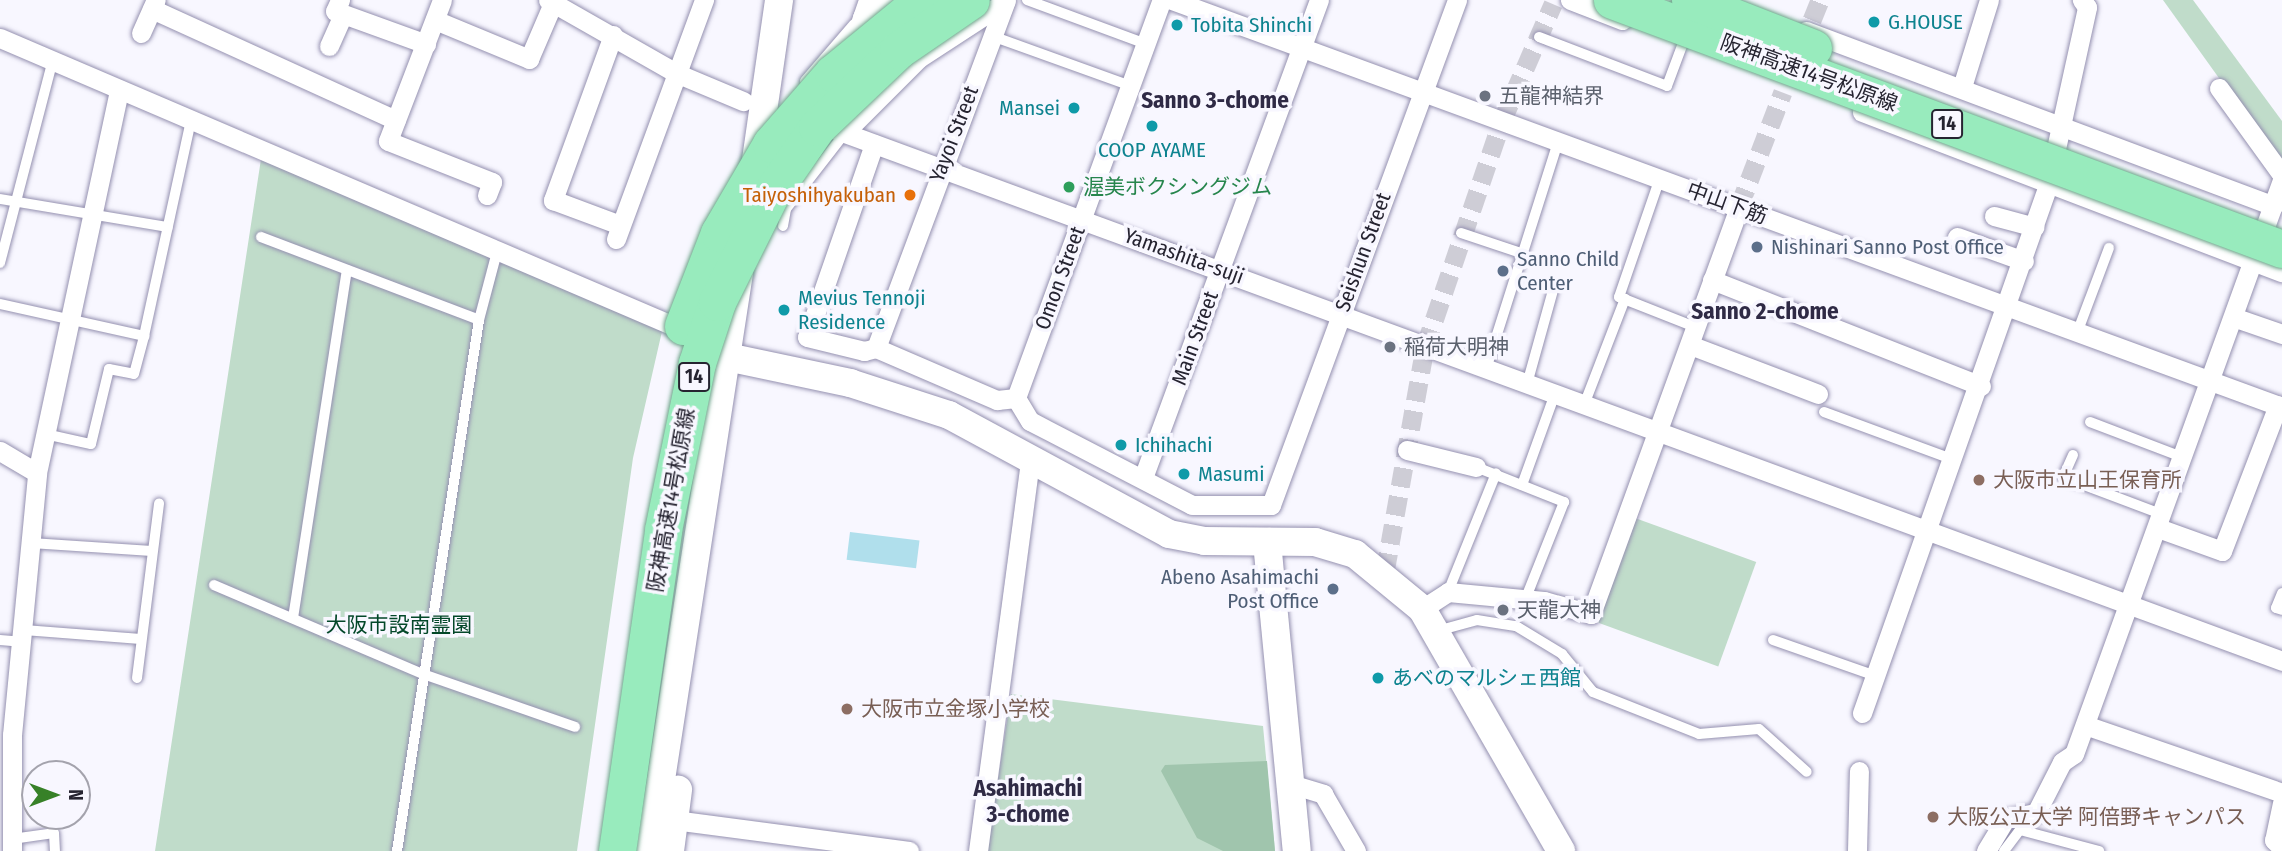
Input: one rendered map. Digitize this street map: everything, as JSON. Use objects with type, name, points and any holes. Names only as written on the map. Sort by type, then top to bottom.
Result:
[{"type":"highway","name":"阪神高速14号松原線","points":[[592,851],[638,527],[692,297],[719,233],[778,135],[833,73],[922,0]]},
{"type":"highway","name":"阪神高速14号松原線","points":[[1612,0],[2267,255]]},
{"type":"highway","name":"阪神高速14号松原線","points":[[1690,0],[2279,213]]},
{"type":"highway","name":"阪神高速14号松原線","points":[[617,851],[663,530],[697,363],[717,302],[770,195],[817,127],[898,50],[994,1]]},
{"type":"street","points":[[442,0],[388,141],[492,182],[487,195]]},
{"type":"street","points":[[614,35],[553,200],[618,232],[704,0]]},
{"type":"street","points":[[650,851],[779,0]]},
{"type":"street","points":[[826,126],[865,9],[888,0]]},
{"type":"street","name":"Omon Street","points":[[1016,398],[1163,0]]},
{"type":"street","name":"中山下筋","points":[[1172,0],[2280,406]]},
{"type":"street","name":"Main Street","points":[[1143,478],[1320,0]]},
{"type":"street","name":"Seishun Street","points":[[1143,478],[1192,505],[1271,505],[1457,0]]},
{"type":"street","points":[[1570,0],[2048,185],[2267,255],[2282,272]]},
{"type":"street","points":[[1727,0],[2063,123],[2279,213]]},
{"type":"street","points":[[1962,88],[1989,0]]},
{"type":"street","points":[[1862,713],[2010,308],[2048,185],[2087,7],[2082,0]]},
{"type":"street","points":[[845,132],[919,58],[994,1]]},
{"type":"street","name":"Yayoi Street","points":[[876,348],[992,36],[994,1]]},
{"type":"street","points":[[435,20],[529,59],[551,2],[614,35],[676,73],[743,101]]},
{"type":"street","points":[[141,33],[154,4],[396,120]]},
{"type":"street","points":[[329,47],[341,7],[426,44]]},
{"type":"street","points":[[0,38],[668,320],[727,357],[902,398],[949,415],[1169,534],[1267,542],[1315,542],[1355,554],[1429,620],[1561,851]]},
{"type":"street","points":[[1790,73],[1804,38]]},
{"type":"street","points":[[1986,851],[2005,819],[2036,813],[2062,762],[2074,754],[2233,317],[2267,255],[2279,213],[2282,177],[2219,88]]},
{"type":"street","points":[[12,845],[6,808],[37,473],[119,90]]},
{"type":"street","name":"Yamashita-suji","points":[[788,113],[1220,269],[1425,347],[2282,661]]},
{"type":"street","points":[[874,144],[807,337],[864,351],[876,348],[997,400],[1016,398],[1030,421],[1143,478]]},
{"type":"street","points":[[1429,620],[1448,592],[1525,600],[1591,614],[1739,207]]},
{"type":"street","points":[[1994,216],[2035,227]]},
{"type":"street","points":[[1957,237],[2024,261]]},
{"type":"street","points":[[1712,280],[1981,386]]},
{"type":"street","points":[[2233,317],[2282,334]]},
{"type":"street","points":[[1693,336],[1821,403]]},
{"type":"street","points":[[670,851],[729,398],[727,357]]},
{"type":"street","points":[[2160,521],[2222,551],[2280,406]]},
{"type":"street","points":[[1407,450],[1476,467]]},
{"type":"street","points":[[0,451],[37,473]]},
{"type":"street","points":[[978,851],[1030,461]]},
{"type":"street","points":[[1267,542],[1297,851]]},
{"type":"street","points":[[2085,725],[2282,793]]},
{"type":"street","points":[[1857,851],[1859,771]]},
{"type":"street","points":[[1291,783],[1324,794],[1356,851]]},
{"type":"street","points":[[2282,803],[2274,840],[2282,848]]},
{"type":"street","points":[[674,820],[909,851]]},
{"type":"lane","points":[[1027,0],[1146,44]]},
{"type":"lane","points":[[788,113],[811,69],[865,9]]},
{"type":"lane","points":[[992,36],[1130,86]]},
{"type":"lane","points":[[1539,37],[1667,86],[1683,43]]},
{"type":"lane","points":[[0,263],[13,201],[53,60]]},
{"type":"lane","points":[[45,434],[91,444],[109,369],[134,374],[191,120]]},
{"type":"lane","points":[[783,226],[786,209],[845,132]]},
{"type":"lane","points":[[1486,369],[1518,252],[1558,142]]},
{"type":"lane","points":[[1660,178],[1619,297],[1693,336]]},
{"type":"lane","points":[[0,199],[168,227]]},
{"type":"lane","points":[[1461,233],[1518,252]]},
{"type":"lane","points":[[261,237],[479,320]]},
{"type":"lane","points":[[397,851],[479,320],[498,248]]},
{"type":"lane","points":[[2077,333],[2109,248]]},
{"type":"lane","points":[[293,618],[347,270]]},
{"type":"lane","points":[[1527,384],[1553,290]]},
{"type":"lane","points":[[1584,405],[1625,299]]},
{"type":"lane","points":[[0,304],[144,336]]},
{"type":"lane","points":[[1522,485],[1555,394]]},
{"type":"lane","points":[[1821,403],[1956,461]]},
{"type":"lane","points":[[2090,422],[2182,457]]},
{"type":"lane","points":[[2073,455],[2063,477],[2160,521]]},
{"type":"lane","points":[[1476,467],[1564,502],[1525,600]]},
{"type":"lane","points":[[1448,592],[1496,473]]},
{"type":"lane","points":[[136,678],[159,503]]},
{"type":"lane","points":[[31,543],[152,551]]},
{"type":"lane","points":[[214,585],[423,674],[575,727]]},
{"type":"lane","points":[[2282,593],[2276,608],[2282,610]]},
{"type":"lane","points":[[1429,620],[1477,620],[1516,626],[1562,654],[1593,692],[1699,734],[1759,729],[1807,772]]},
{"type":"lane","points":[[0,640],[22,636],[141,639]]},
{"type":"lane","points":[[1773,640],[1876,677]]},
{"type":"lane","points":[[2004,851],[2020,830],[2099,851]]},
{"type":"lane","points":[[12,845],[54,833],[55,851]]},
{"type":"green space","points":[[2163,0],[2193,0],[2282,121],[2282,166]]},
{"type":"green space","name":"大阪市設南霊園","points":[[261,159],[663,327],[633,458],[577,851],[155,851]]},
{"type":"green space","points":[[1635,518],[1756,562],[1718,666],[1597,622]]},
{"type":"green space","points":[[1011,694],[1263,726],[1275,851],[987,851]]},
{"type":"green space","points":[[1267,761],[1275,851],[1223,851],[1197,838],[1161,771],[1165,765]]},
{"type":"water","points":[[850,532],[919,541],[916,568],[847,560]]},
{"type":"tunnel","points":[[1812,20],[1820,0]]},
{"type":"tunnel","points":[[1385,572],[1425,347],[1502,121],[1553,4]]},
{"type":"tunnel","points":[[1739,207],[1783,92]]},
{"type":"place","name":"G.HOUSE","points":[[1874,22]]},
{"type":"place","name":"Tobita Shinchi","points":[[1177,25]]},
{"type":"place","name":"五龍神結界","points":[[1485,96]]},
{"type":"place","name":"Mansei","points":[[1074,108]]},
{"type":"place","name":"COOP AYAME","points":[[1152,126]]},
{"type":"place","name":"渥美ボクシングジム","points":[[1069,187]]},
{"type":"place","name":"Taiyoshihyakuban","points":[[910,195]]},
{"type":"place","name":"Nishinari Sanno Post Office","points":[[1757,247]]},
{"type":"place","name":"Sanno Child Center","points":[[1503,271]]},
{"type":"place","name":"Mevius Tennoji Residence","points":[[784,310]]},
{"type":"place","name":"稲荷大明神","points":[[1390,347]]},
{"type":"place","name":"Ichihachi","points":[[1121,445]]},
{"type":"place","name":"Masumi","points":[[1184,474]]},
{"type":"place","name":"大阪市立山王保育所","points":[[1979,480]]},
{"type":"place","name":"Abeno Asahimachi Post Office","points":[[1333,589]]},
{"type":"place","name":"天龍大神","points":[[1503,610]]},
{"type":"place","name":"あべのマルシェ西館","points":[[1378,678]]},
{"type":"place","name":"大阪市立金塚小学校","points":[[847,709]]},
{"type":"place","name":"大阪公立大学 阿倍野キャンパス","points":[[1933,817]]},
{"type":"district","name":"Sanno 3-chome","points":[[1215,100]]},
{"type":"district","name":"Sanno 2-chome","points":[[1765,311]]},
{"type":"district","name":"Asahimachi 3-chome","points":[[1028,801]]}]
